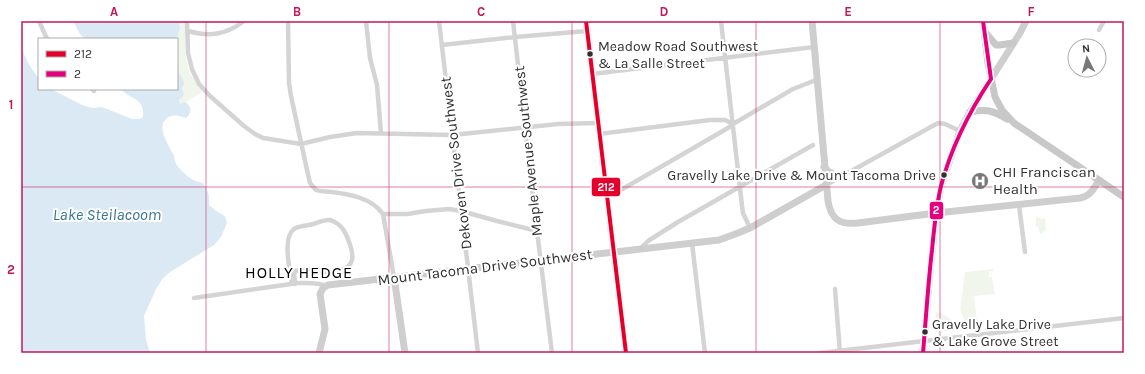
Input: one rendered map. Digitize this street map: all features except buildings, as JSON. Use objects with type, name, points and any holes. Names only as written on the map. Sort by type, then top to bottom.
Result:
[{"type":"main road","points":[[984,21],[991,78],[998,104],[1006,116],[1014,123]]},
{"type":"main road","points":[[985,32],[996,45],[1013,43]]},
{"type":"main road","points":[[970,112],[986,110],[1014,123],[1124,196]]},
{"type":"street","points":[[39,21],[47,38]]},
{"type":"street","points":[[187,21],[188,53],[190,64],[199,84],[210,96],[244,126],[258,136],[269,139],[301,144],[357,133],[452,135],[558,124],[598,123]]},
{"type":"street","points":[[188,31],[204,34],[216,34],[235,28],[244,21]]},
{"type":"street","points":[[288,21],[290,83],[294,114],[310,183],[315,189],[320,191],[356,196],[374,206],[383,214],[405,353]]},
{"type":"street","points":[[366,21],[370,58],[376,85],[381,133]]},
{"type":"street","name":"Dekoven Drive Southwest","points":[[439,21],[478,353]]},
{"type":"street","name":"Maple Avenue Southwest","points":[[513,21],[536,230],[552,353]]},
{"type":"street","points":[[586,21],[626,353]]},
{"type":"street","points":[[721,21],[740,187],[744,213],[750,228]]},
{"type":"street","points":[[812,21],[816,80],[829,210],[835,218],[842,222],[853,224],[936,213],[1084,197],[1093,191],[1099,180]]},
{"type":"street","points":[[923,353],[936,213],[941,187],[960,131],[970,112],[1026,21]]},
{"type":"street","points":[[1099,30],[1104,21]]},
{"type":"street","points":[[442,45],[587,31]]},
{"type":"street","points":[[592,74],[814,47]]},
{"type":"street","points":[[607,198],[787,92],[798,86],[816,80]]},
{"type":"street","points":[[599,134],[710,120],[725,120],[733,124]]},
{"type":"street","points":[[826,185],[938,123],[945,124],[960,131]]},
{"type":"street","points":[[641,248],[648,241],[678,222],[813,145]]},
{"type":"street","points":[[824,167],[829,172],[839,177]]},
{"type":"street","name":"Mount Tacoma Drive Southwest","points":[[326,286],[331,284],[723,239],[750,228],[826,185]]},
{"type":"street","points":[[1019,204],[1025,252]]},
{"type":"street","points":[[383,214],[407,214],[426,210],[461,211],[536,230]]},
{"type":"street","points":[[292,271],[318,269],[326,272],[333,272],[344,269],[350,265],[353,258],[352,251],[342,228],[330,220],[322,220],[296,228],[290,232],[287,263],[292,271],[293,284]]},
{"type":"street","points":[[692,243],[705,353]]},
{"type":"street","points":[[194,298],[293,284],[314,283],[326,286]]},
{"type":"street","points":[[319,353],[325,329],[320,294],[321,290],[326,286]]},
{"type":"street","points":[[835,289],[840,352]]},
{"type":"street","points":[[820,353],[840,352],[1124,318]]},
{"type":"shaded area","points":[[179,21],[185,21],[185,54],[189,71],[202,92],[180,104],[179,99],[183,92],[182,78],[179,74],[178,67],[177,38],[180,28]]},
{"type":"shaded area","points":[[1036,217],[1039,217],[1040,219],[1045,218],[1046,231],[1042,232],[1042,234],[1040,234],[1038,227],[1036,227]]},
{"type":"shaded area","points":[[993,269],[993,271],[989,272],[989,277],[992,277],[995,294],[974,296],[978,330],[965,331],[965,321],[960,310],[965,272]]},
{"type":"shaded area","points":[[936,312],[949,318],[958,330],[943,331],[942,325],[935,323]]},
{"type":"water","points":[[73,21],[179,21],[180,28],[177,38],[84,38]]},
{"type":"water","name":"Lake Steilacoom","points":[[21,45],[28,63],[38,77],[38,90],[53,90],[82,105],[92,108],[102,107],[132,119],[139,119],[143,117],[142,106],[139,102],[122,90],[178,90],[178,67],[179,74],[182,77],[184,84],[182,88],[184,95],[179,100],[180,104],[184,102],[187,103],[190,107],[190,111],[186,118],[175,115],[166,119],[162,128],[163,134],[178,166],[190,178],[203,183],[208,193],[209,205],[225,216],[227,223],[221,237],[214,245],[170,272],[163,278],[156,289],[144,316],[146,340],[150,353],[21,353]]},
{"type":"transit line","name":"212","points":[[586,21],[626,353]]},
{"type":"transit line","name":"2","points":[[983,21],[991,79]]},
{"type":"transit line","name":"2","points":[[923,353],[934,226],[941,186],[955,144],[975,104],[991,79]]},
{"type":"place","name":"Meadow Road Southwest & La Salle Street","points":[[590,54]]},
{"type":"place","name":"Gravelly Lake Drive & Mount Tacoma Drive","points":[[944,175]]},
{"type":"place","name":"CHI Franciscan Health","points":[[980,181]]},
{"type":"place","name":"Gravelly Lake Drive & Lake Grove Street","points":[[925,332]]},
{"type":"district","name":"HOLLY HEDGE","points":[[299,272]]}]
